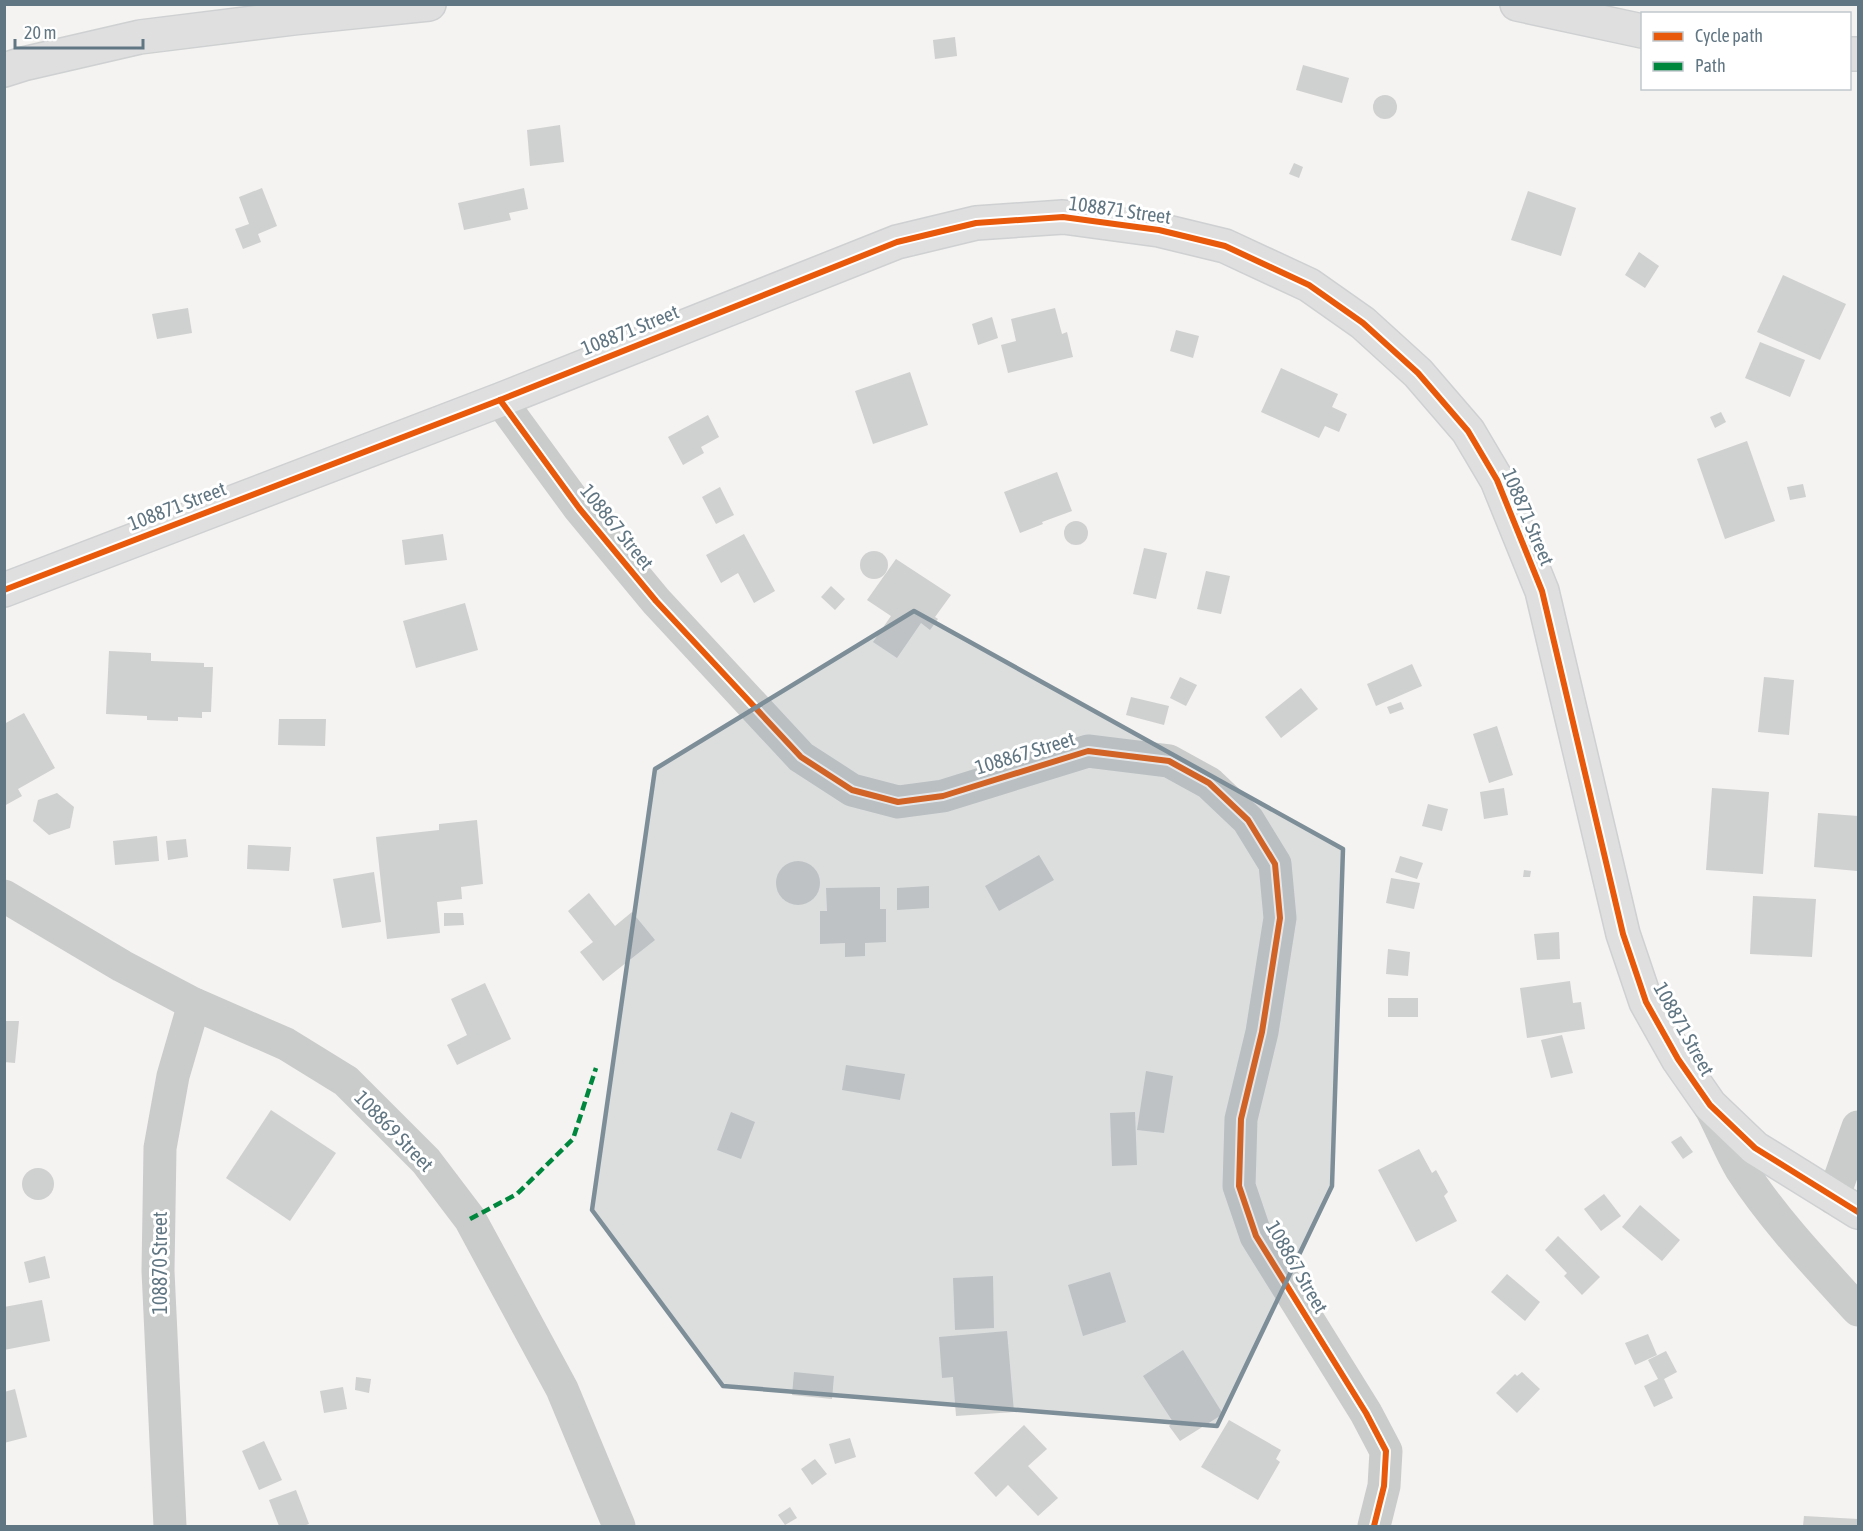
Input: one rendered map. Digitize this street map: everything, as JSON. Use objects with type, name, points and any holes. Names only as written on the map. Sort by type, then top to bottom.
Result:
[{"type":"street","points":[[4,70],[23,63],[140,38],[294,18],[429,4]]},
{"type":"street","points":[[1517,4],[1641,31]]},
{"type":"street","name":"108871 Street","points":[[4,590],[500,400],[897,242],[976,223],[1063,218],[1159,230],[1225,246],[1309,285],[1363,323],[1418,373],[1468,431],[1497,480],[1542,591],[1626,943],[1646,1002],[1678,1059],[1710,1106],[1755,1148],[1846,1205]]},
{"type":"street","name":"108867 Street","points":[[500,400],[579,508],[656,601],[801,757],[852,790],[898,802],[943,796],[1088,751],[1169,761],[1209,783],[1248,820],[1275,864],[1280,918],[1262,1032],[1241,1119],[1239,1186],[1256,1236],[1366,1413],[1386,1451],[1384,1486],[1374,1527]]},
{"type":"street","name":"108869 Street","points":[[4,896],[122,966],[194,1004],[286,1044],[345,1081],[426,1161],[471,1219],[562,1389],[619,1527]]},
{"type":"street","name":"108870 Street","points":[[170,1527],[158,1271],[160,1148],[173,1076],[194,1004]]},
{"type":"street","points":[[1710,1106],[1740,1167],[1764,1202],[1858,1310]]},
{"type":"street","points":[[1846,1205],[1858,1127]]},
{"type":"highlighted area","points":[[914,611],[1343,849],[1332,1186],[1217,1426],[723,1386],[592,1210],[655,769]]},
{"type":"building","points":[[955,37],[957,56],[935,59],[933,40]]},
{"type":"building","points":[[1303,65],[1349,78],[1342,103],[1296,90]]},
{"type":"building","points":[[1385,95],[1390,96],[1396,102],[1396,112],[1390,118],[1385,119],[1380,118],[1374,112],[1373,107],[1374,102],[1380,96]]},
{"type":"building","points":[[560,125],[564,162],[530,166],[527,130]]},
{"type":"building","points":[[1294,163],[1303,167],[1299,178],[1289,174]]},
{"type":"building","points":[[262,188],[277,226],[258,234],[261,242],[243,249],[235,229],[249,224],[239,197]]},
{"type":"building","points":[[524,188],[528,209],[509,213],[511,220],[464,230],[458,203]]},
{"type":"building","points":[[1528,191],[1576,208],[1561,256],[1511,240]]},
{"type":"building","points":[[1639,252],[1659,266],[1645,288],[1625,275]]},
{"type":"building","points":[[1783,275],[1846,304],[1820,360],[1757,332]]},
{"type":"building","points":[[188,308],[192,333],[157,339],[152,314]]},
{"type":"building","points":[[1055,308],[1062,334],[1067,332],[1073,357],[1008,373],[1001,345],[1016,341],[1011,319]]},
{"type":"building","points":[[992,317],[998,338],[978,345],[972,324]]},
{"type":"building","points":[[1176,330],[1199,336],[1193,358],[1170,351]]},
{"type":"building","points":[[1760,342],[1805,360],[1790,397],[1745,378]]},
{"type":"building","points":[[1281,368],[1338,394],[1332,407],[1347,414],[1339,432],[1325,426],[1319,438],[1261,412]]},
{"type":"building","points":[[910,372],[928,425],[873,444],[855,391]]},
{"type":"building","points":[[1721,412],[1726,422],[1715,428],[1710,417]]},
{"type":"building","points":[[708,415],[719,437],[701,447],[704,453],[683,465],[668,437]]},
{"type":"building","points":[[1747,441],[1775,521],[1725,539],[1697,459]]},
{"type":"building","points":[[1057,472],[1072,511],[1020,533],[1004,492]]},
{"type":"building","points":[[1803,484],[1806,497],[1790,500],[1787,487]]},
{"type":"building","points":[[720,487],[734,515],[716,524],[702,497]]},
{"type":"building","points":[[1076,521],[1084,525],[1088,533],[1084,541],[1076,545],[1068,541],[1064,533],[1068,525]]},
{"type":"building","points":[[443,534],[447,560],[405,565],[402,540]]},
{"type":"building","points":[[744,534],[775,591],[754,603],[738,573],[721,583],[706,555]]},
{"type":"building","points":[[1144,548],[1167,553],[1156,599],[1133,594]]},
{"type":"building","points":[[874,551],[884,555],[888,565],[884,575],[874,579],[864,575],[860,565],[864,555]]},
{"type":"building","points":[[896,559],[951,595],[935,617],[938,619],[930,630],[921,623],[897,658],[873,642],[891,616],[867,600]]},
{"type":"building","points":[[1206,571],[1230,576],[1221,614],[1197,609]]},
{"type":"building","points":[[831,586],[845,599],[835,610],[821,597]]},
{"type":"building","points":[[465,603],[478,650],[416,668],[403,621]]},
{"type":"building","points":[[109,651],[151,653],[151,661],[204,663],[204,667],[213,667],[211,712],[202,712],[202,718],[178,717],[178,721],[147,720],[147,716],[106,714]]},
{"type":"building","points":[[1412,664],[1422,686],[1376,706],[1367,684]]},
{"type":"building","points":[[1180,677],[1197,685],[1186,706],[1170,698]]},
{"type":"building","points":[[1764,677],[1794,680],[1789,735],[1758,732]]},
{"type":"building","points":[[1301,688],[1318,709],[1281,738],[1265,717]]},
{"type":"building","points":[[1131,697],[1169,706],[1164,725],[1126,715]]},
{"type":"building","points":[[1401,702],[1404,709],[1390,714],[1387,707]]},
{"type":"building","points":[[24,713],[55,768],[18,789],[22,796],[4,806],[4,724]]},
{"type":"building","points":[[279,719],[326,719],[325,746],[278,745]]},
{"type":"building","points":[[1497,726],[1513,775],[1489,783],[1473,734]]},
{"type":"building","points":[[1504,788],[1508,815],[1484,819],[1480,792]]},
{"type":"building","points":[[1712,788],[1769,792],[1763,874],[1706,870]]},
{"type":"building","points":[[57,793],[74,807],[70,828],[49,835],[33,821],[38,800]]},
{"type":"building","points":[[1428,804],[1448,809],[1442,831],[1422,826]]},
{"type":"building","points":[[1818,813],[1858,816],[1857,871],[1814,867]]},
{"type":"building","points":[[477,820],[483,884],[461,887],[462,899],[437,902],[440,933],[387,939],[376,837],[439,830],[439,824]]},
{"type":"building","points":[[157,836],[159,861],[115,865],[113,841]]},
{"type":"building","points":[[186,839],[188,857],[168,860],[166,841]]},
{"type":"building","points":[[248,845],[291,847],[289,871],[247,869]]},
{"type":"building","points":[[1039,855],[1054,880],[999,911],[985,886]]},
{"type":"building","points":[[1400,856],[1423,863],[1417,879],[1395,872]]},
{"type":"building","points":[[798,861],[813,868],[820,883],[813,898],[798,905],[783,898],[776,883],[783,868]]},
{"type":"building","points":[[1524,870],[1531,871],[1530,877],[1523,877]]},
{"type":"building","points":[[374,872],[381,922],[342,928],[333,879]]},
{"type":"building","points":[[1391,878],[1420,883],[1414,909],[1386,903]]},
{"type":"building","points":[[929,886],[929,908],[897,910],[897,888]]},
{"type":"building","points":[[880,887],[880,909],[886,909],[886,942],[865,943],[865,956],[845,957],[845,943],[820,944],[820,911],[827,911],[826,888]]},
{"type":"building","points":[[589,893],[615,926],[632,912],[655,940],[603,981],[580,952],[593,942],[568,911]]},
{"type":"building","points":[[1753,896],[1816,899],[1812,957],[1750,954]]},
{"type":"building","points":[[444,913],[463,913],[464,925],[444,926]]},
{"type":"building","points":[[1559,932],[1560,959],[1537,960],[1534,934]]},
{"type":"building","points":[[1388,949],[1410,952],[1408,976],[1386,974]]},
{"type":"building","points":[[1570,981],[1573,1003],[1581,1002],[1585,1029],[1527,1038],[1520,988]]},
{"type":"building","points":[[485,983],[511,1039],[457,1065],[447,1045],[467,1035],[451,999]]},
{"type":"building","points":[[1388,998],[1418,998],[1418,1017],[1388,1017]]},
{"type":"building","points":[[4,1021],[19,1021],[15,1063],[4,1062]]},
{"type":"building","points":[[1562,1035],[1573,1073],[1551,1078],[1541,1040]]},
{"type":"building","points":[[846,1065],[905,1074],[900,1100],[842,1090]]},
{"type":"building","points":[[1146,1071],[1173,1076],[1164,1133],[1137,1130]]},
{"type":"building","points":[[271,1110],[336,1153],[290,1221],[226,1178]]},
{"type":"building","points":[[731,1112],[755,1122],[741,1159],[717,1150]]},
{"type":"building","points":[[1135,1112],[1137,1165],[1112,1166],[1110,1113]]},
{"type":"building","points":[[1681,1136],[1693,1152],[1683,1159],[1671,1142]]},
{"type":"building","points":[[1419,1149],[1432,1173],[1436,1170],[1448,1192],[1444,1196],[1457,1221],[1416,1242],[1378,1170]]},
{"type":"building","points":[[38,1168],[49,1173],[54,1184],[49,1195],[38,1200],[27,1195],[22,1184],[27,1173]]},
{"type":"building","points":[[1604,1194],[1621,1216],[1601,1231],[1584,1209]]},
{"type":"building","points":[[1640,1205],[1680,1240],[1662,1261],[1622,1227]]},
{"type":"building","points":[[1558,1236],[1600,1277],[1582,1295],[1564,1276],[1567,1273],[1545,1250]]},
{"type":"building","points":[[45,1256],[50,1278],[29,1283],[24,1262]]},
{"type":"building","points":[[1110,1272],[1126,1322],[1083,1336],[1068,1285]]},
{"type":"building","points":[[1507,1274],[1540,1302],[1525,1321],[1491,1292]]},
{"type":"building","points":[[993,1276],[994,1328],[955,1330],[953,1278]]},
{"type":"building","points":[[42,1300],[50,1341],[4,1350],[4,1307]]},
{"type":"building","points":[[1007,1331],[1014,1412],[956,1416],[953,1377],[942,1378],[939,1337]]},
{"type":"building","points":[[1648,1334],[1657,1355],[1635,1365],[1625,1343]]},
{"type":"building","points":[[1183,1350],[1223,1414],[1180,1441],[1169,1426],[1173,1422],[1143,1376]]},
{"type":"building","points":[[1666,1351],[1677,1372],[1664,1379],[1673,1398],[1654,1407],[1644,1386],[1658,1379],[1648,1360]]},
{"type":"building","points":[[794,1372],[834,1376],[832,1399],[792,1395]]},
{"type":"building","points":[[1522,1372],[1540,1389],[1517,1413],[1496,1393],[1515,1374],[1517,1376]]},
{"type":"building","points":[[356,1377],[371,1379],[369,1393],[355,1390]]},
{"type":"building","points":[[343,1387],[347,1409],[324,1413],[320,1391]]},
{"type":"building","points":[[15,1389],[27,1437],[4,1443],[4,1392]]},
{"type":"building","points":[[1229,1420],[1281,1450],[1276,1459],[1280,1462],[1258,1500],[1201,1467]]},
{"type":"building","points":[[1024,1425],[1047,1449],[1028,1466],[1058,1498],[1038,1516],[1008,1485],[996,1497],[974,1473]]},
{"type":"building","points":[[850,1438],[856,1457],[835,1464],[829,1444]]},
{"type":"building","points":[[264,1441],[282,1480],[259,1490],[242,1451]]},
{"type":"building","points":[[815,1459],[827,1474],[812,1485],[801,1469]]},
{"type":"building","points":[[296,1490],[309,1524],[279,1526],[269,1500]]},
{"type":"building","points":[[790,1507],[797,1518],[785,1525],[778,1515]]},
{"type":"building","points":[[1804,1516],[1858,1519],[1858,1526],[1803,1526]]},
{"type":"marked path","points":[[470,1219],[517,1194],[573,1139],[596,1068]]},
{"type":"cycle path","points":[[4,590],[500,400],[897,242],[976,223],[1063,217],[1159,230],[1225,246],[1309,285],[1363,323],[1418,373],[1468,431],[1497,480],[1542,591],[1623,934],[1646,1002],[1678,1059],[1710,1105],[1755,1148],[1858,1212]]},
{"type":"cycle path","points":[[500,400],[579,508],[656,601],[801,757],[852,790],[898,802],[943,796],[1088,751],[1169,761],[1209,783],[1248,820],[1275,864],[1280,918],[1262,1032],[1241,1119],[1239,1186],[1256,1236],[1366,1413],[1386,1451],[1384,1486],[1374,1526]]}]
